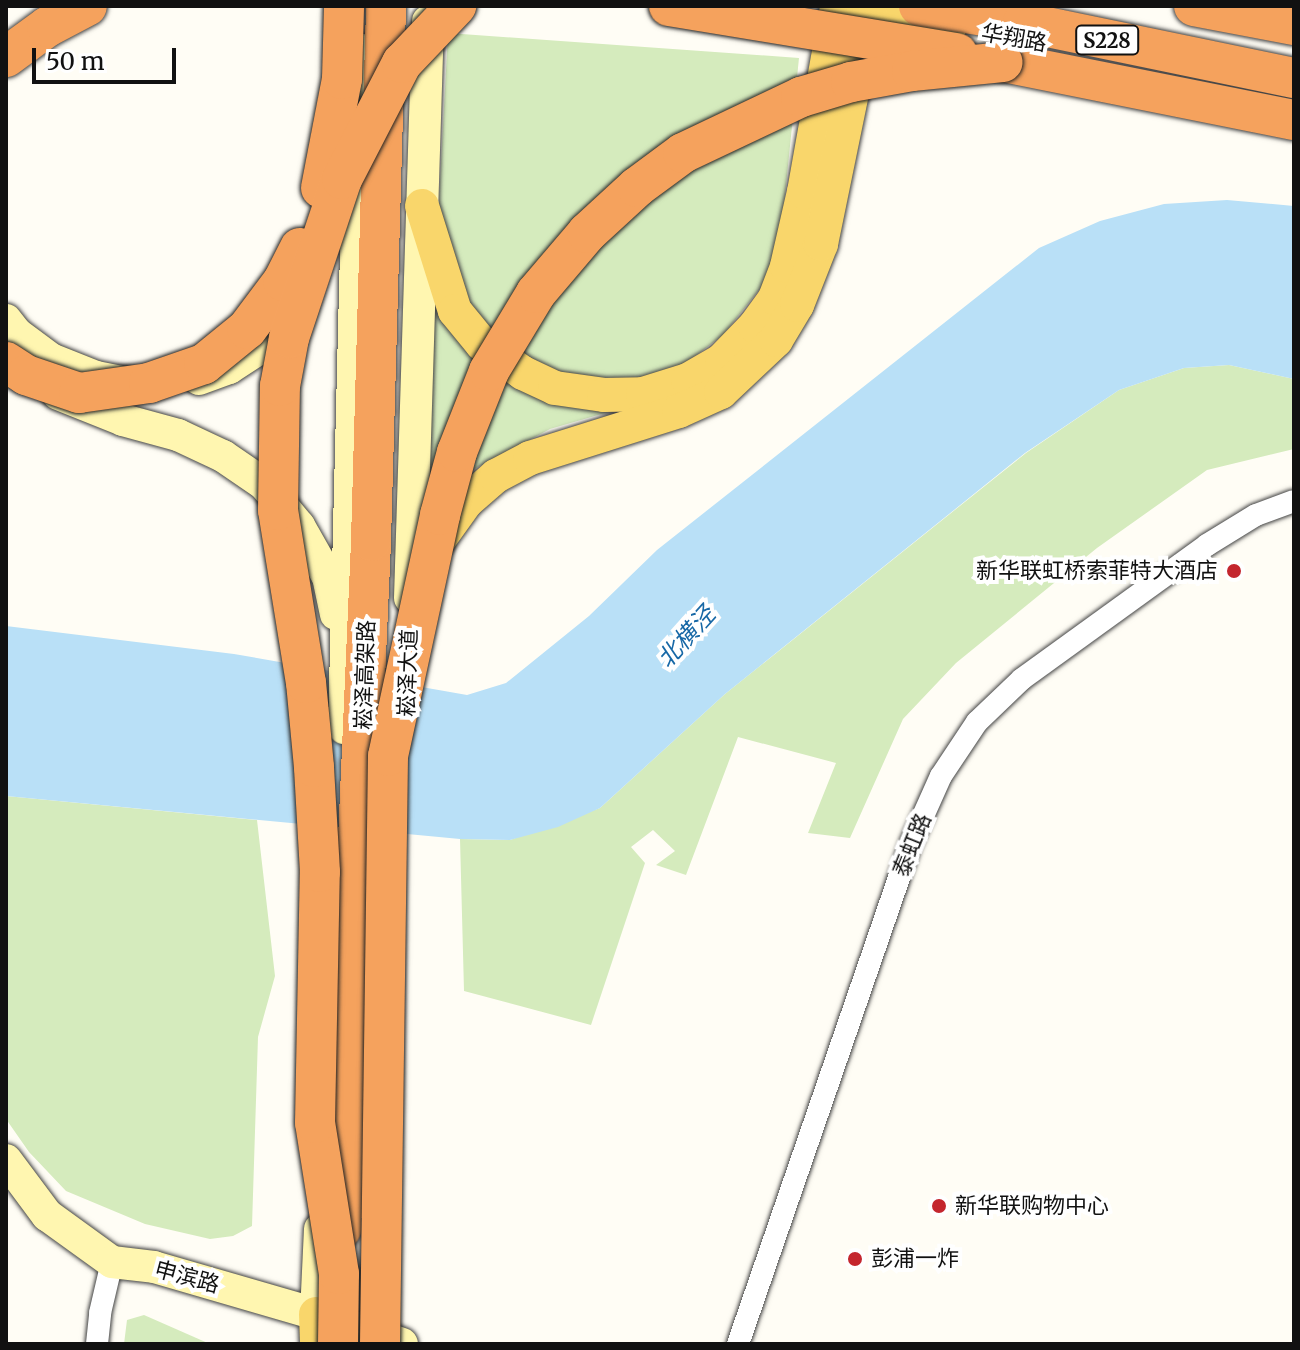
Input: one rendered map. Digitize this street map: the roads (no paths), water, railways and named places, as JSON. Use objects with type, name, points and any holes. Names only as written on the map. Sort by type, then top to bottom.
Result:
[{"type":"highway","points":[[6,57],[47,27],[87,6]]},
{"type":"highway","points":[[6,360],[26,375],[79,393],[149,383],[204,364],[247,329],[283,281],[310,228],[327,163],[342,79],[344,6]]},
{"type":"highway","name":"崧泽高架路","points":[[324,1334],[339,1274],[371,541],[386,6]]},
{"type":"highway","name":"崧泽高架路","points":[[391,1343],[388,756],[412,6]]},
{"type":"highway","points":[[339,1274],[315,1123],[320,872],[306,683],[278,510],[280,386],[289,338],[342,179],[402,63],[456,6]]},
{"type":"highway","points":[[669,6],[1003,62],[1294,120]]},
{"type":"highway","name":"S228","points":[[919,6],[1023,22],[1294,78]]},
{"type":"highway","points":[[1194,6],[1294,25]]},
{"type":"highway","points":[[388,756],[440,515],[457,452],[489,371],[536,293],[587,233],[637,187],[683,153],[801,97],[851,82],[912,71],[1003,62]]},
{"type":"main road","points":[[324,1334],[363,6]]},
{"type":"main road","name":"崧泽大道","points":[[391,1343],[401,896],[429,6]]},
{"type":"main road","points":[[1269,6],[1294,12]]},
{"type":"main road","points":[[422,206],[455,311],[482,344],[523,373],[555,388],[604,395],[643,394],[688,380],[722,360],[755,326],[775,298],[787,266],[848,8]]},
{"type":"main road","points":[[410,598],[443,530],[466,502],[496,476],[530,458],[679,411],[721,392],[752,366],[776,340],[797,305],[821,244],[848,8]]},
{"type":"main road","name":"华翔路","points":[[848,8],[1294,92]]},
{"type":"main road","points":[[6,320],[16,333],[51,359],[96,377],[151,388],[191,381],[229,368],[266,344],[310,297],[357,169]]},
{"type":"main road","points":[[6,360],[71,401],[178,435],[223,456],[264,484],[299,526],[328,577],[345,654]]},
{"type":"main road","name":"申滨路","points":[[6,1160],[47,1215],[112,1262],[154,1267],[324,1334],[391,1343]]},
{"type":"street","name":"泰虹路","points":[[738,1344],[911,843],[941,776],[977,722],[1022,679],[1207,545],[1256,515],[1294,501]]},
{"type":"street","points":[[97,1344],[100,1313],[112,1262]]},
{"type":"water","name":"北横泾","points":[[1227,200],[1294,206],[1294,379],[1229,365],[1184,368],[1119,390],[1025,453],[725,694],[600,808],[558,827],[510,840],[460,839],[6,796],[6,626],[234,654],[467,695],[506,683],[589,616],[657,550],[1039,248],[1100,221],[1164,204]]},
{"type":"place","name":"新华联虹桥索菲特大酒店","points":[[1234,571]]},
{"type":"place","name":"新华联购物中心","points":[[939,1206]]},
{"type":"place","name":"彭浦一炸","points":[[855,1259]]}]
